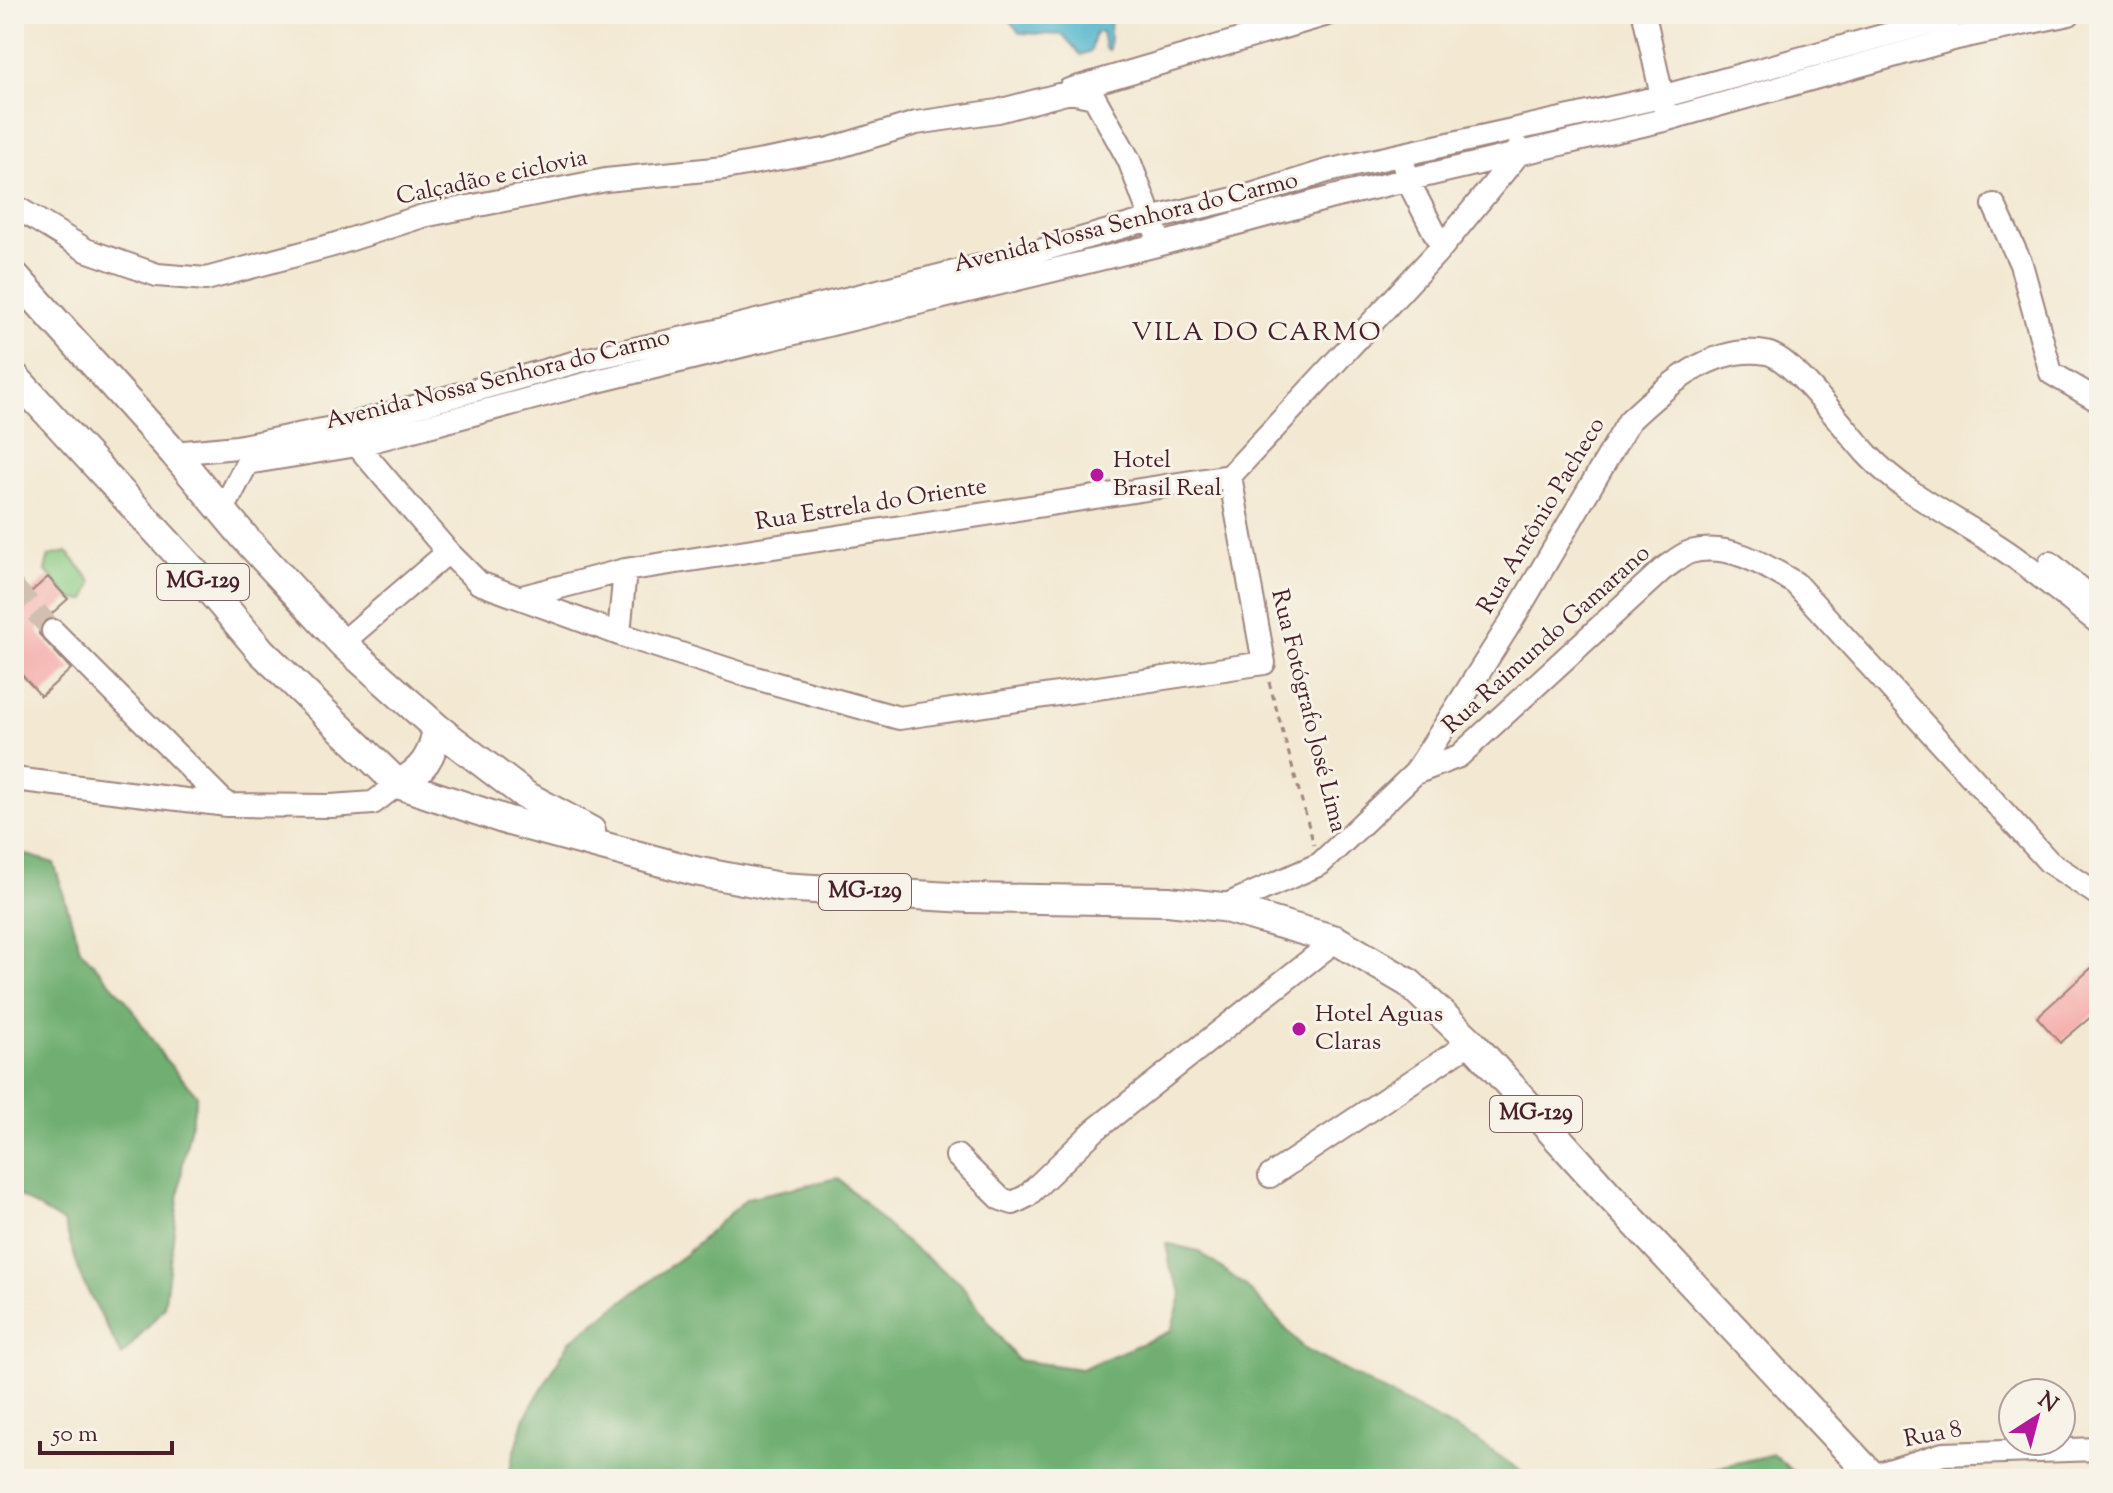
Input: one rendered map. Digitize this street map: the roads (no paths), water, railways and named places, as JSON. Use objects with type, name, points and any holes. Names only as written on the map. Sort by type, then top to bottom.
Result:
[{"type":"main road","name":"MG-129","points":[[18,283],[342,643],[437,728],[525,795],[625,850]]},
{"type":"main road","name":"MG-129","points":[[14,376],[198,576],[261,651],[398,784],[509,821],[695,871],[780,887],[968,898],[1168,901],[1222,907],[1336,940],[1409,983],[1471,1042],[1608,1194],[1874,1478]]},
{"type":"main road","points":[[398,784],[414,776],[427,763],[435,746],[437,728]]},
{"type":"street","points":[[998,111],[1328,14]]},
{"type":"street","points":[[1644,14],[1668,119]]},
{"type":"street","name":"Avenida Nossa Senhora do Carmo","points":[[1036,263],[1150,219],[1254,206],[1407,179],[1668,119],[1755,82],[1956,23],[2069,14]]},
{"type":"street","name":"Avenida Nossa Senhora do Carmo","points":[[174,453],[354,434],[589,383],[720,341],[1036,263],[1161,244],[1254,206],[1327,171],[1661,97],[1755,82]]},
{"type":"street","points":[[998,111],[1070,92],[1094,97],[1129,160],[1161,244]]},
{"type":"street","name":"Calçadão e ciclovia","points":[[14,206],[86,250],[157,275],[206,279],[333,245],[423,216],[606,180],[724,168],[815,151],[916,123],[998,111]]},
{"type":"street","points":[[1230,476],[1442,247],[1520,152],[1515,128]]},
{"type":"street","points":[[1402,154],[1407,179],[1442,247]]},
{"type":"street","points":[[1994,205],[2021,264],[2051,373],[2099,401]]},
{"type":"street","name":"Avenida Nossa Senhora do Carmo","points":[[223,510],[247,463],[354,434],[580,361],[720,341]]},
{"type":"street","name":"Rua Antônio Pacheco","points":[[1415,773],[1514,617],[1629,421],[1656,396],[1702,363],[1745,351],[1770,353],[1793,369],[1869,457],[1891,476],[2009,553],[2099,623]]},
{"type":"street","points":[[580,361],[589,383]]},
{"type":"street","points":[[354,434],[448,552],[479,583],[619,634],[625,570]]},
{"type":"street","name":"Rua Estrela do Oriente","points":[[522,597],[625,570],[1230,476]]},
{"type":"street","name":"Rua Fotógrafo José Lima","points":[[619,634],[752,677],[899,718],[1264,663],[1230,476]]},
{"type":"street","name":"Rua Raimundo Gamarano","points":[[1222,907],[1320,864],[1415,773],[1459,756],[1663,569],[1688,553],[1728,551],[1758,561],[1795,583],[2049,862],[2099,895]]},
{"type":"street","points":[[342,643],[448,552]]},
{"type":"street","points":[[2050,563],[2099,605]]},
{"type":"street","points":[[53,631],[227,805]]},
{"type":"street","points":[[14,779],[227,805],[331,806],[373,803],[398,784]]},
{"type":"street","points":[[957,1156],[1001,1199],[1013,1203],[1027,1196],[1095,1130],[1336,940]]},
{"type":"street","points":[[1270,1176],[1471,1042]]},
{"type":"street","name":"Rua 8","points":[[1874,1478],[1943,1454],[2099,1449]]},
{"type":"water","points":[[1004,14],[1111,14],[1109,50],[1105,48],[1102,32],[1096,32],[1091,51],[1081,55],[1063,35],[1020,33]]},
{"type":"tunnel","points":[[14,588],[53,631]]},
{"type":"place","name":"Hotel Brasil Real","points":[[1097,475]]},
{"type":"place","name":"Hotel Aguas Claras","points":[[1299,1029]]},
{"type":"district","name":"VILA DO CARMO","points":[[1257,333]]}]
